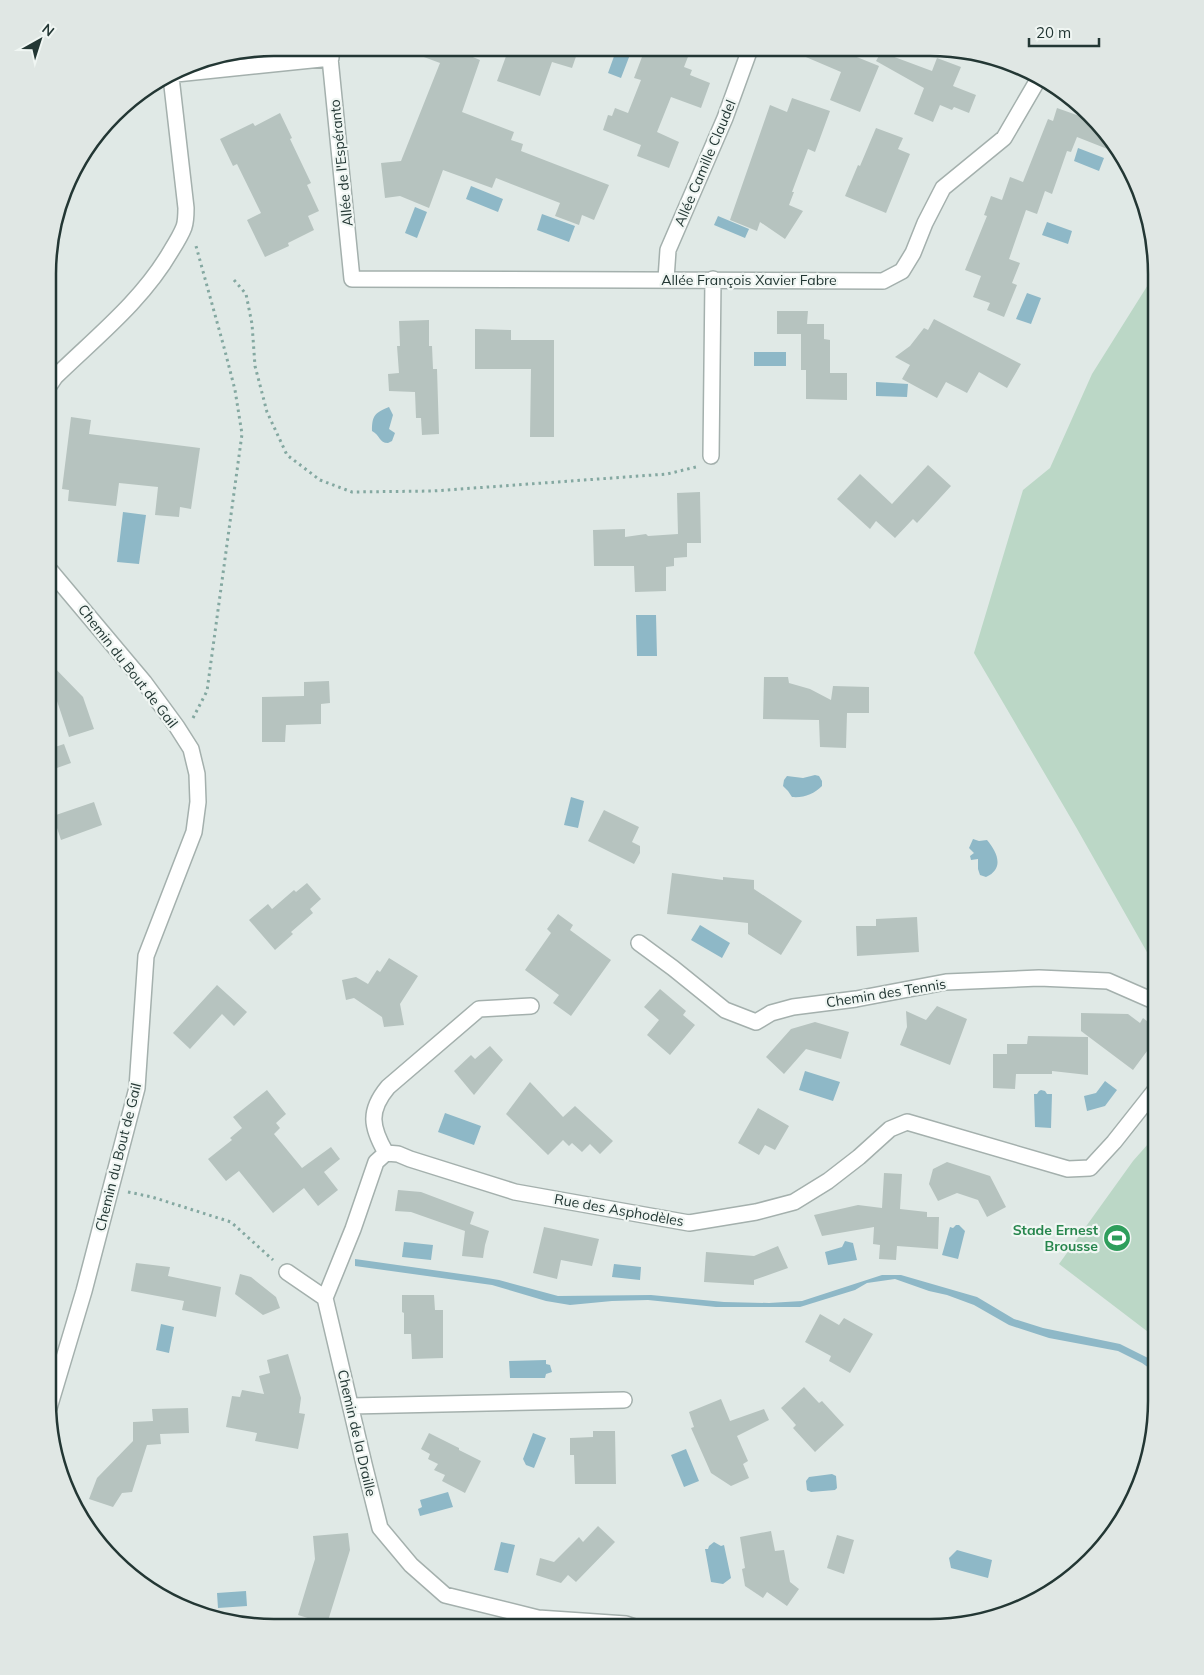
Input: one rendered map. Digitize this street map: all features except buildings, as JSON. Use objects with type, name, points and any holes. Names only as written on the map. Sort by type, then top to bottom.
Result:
[{"type":"street","points":[[195,71],[308,56]]},
{"type":"street","name":"Allée de l'Espéranto","points":[[330,56],[352,279]]},
{"type":"street","name":"Allée Camille Claudel","points":[[666,279],[668,250],[725,118],[747,56]]},
{"type":"street","points":[[56,376],[120,316],[154,277],[181,234],[186,220],[172,82]]},
{"type":"street","name":"Allée François Xavier Fabre","points":[[352,279],[883,281],[902,271],[913,253],[925,223],[943,188],[1004,138],[1036,84]]},
{"type":"street","points":[[711,456],[713,279]]},
{"type":"street","name":"Chemin du Bout de Gail","points":[[56,576],[138,674],[177,727],[190,749],[197,774],[198,802],[194,832],[146,956],[136,1088],[84,1291],[56,1385]]},
{"type":"street","name":"Chemin des Tennis","points":[[639,943],[725,1010],[756,1022],[771,1013],[793,1007],[856,999],[946,982],[1039,978],[1108,981],[1148,998]]},
{"type":"street","points":[[287,1272],[325,1298],[376,1162],[386,1152],[376,1136],[373,1114],[379,1098],[388,1087],[479,1009],[531,1006]]},
{"type":"street","name":"Rue des Asphodèles","points":[[386,1152],[398,1154],[410,1160],[514,1192],[689,1223],[756,1212],[794,1202],[828,1181],[859,1157],[890,1129],[907,1122],[1068,1169],[1090,1168],[1114,1142],[1148,1099]]},
{"type":"street","name":"Chemin de la Draille","points":[[325,1298],[380,1528],[411,1565],[445,1595],[538,1618],[553,1619]]},
{"type":"street","points":[[351,1406],[624,1400]]},
{"type":"path","points":[[177,727],[192,720],[207,691],[242,434],[235,390],[225,351],[199,255],[186,220]]},
{"type":"path","points":[[234,280],[246,294],[252,324],[255,366],[267,412],[287,455],[320,480],[352,492],[433,491],[668,474],[697,467],[711,456]]},
{"type":"path","points":[[111,1188],[152,1197],[231,1222],[287,1272]]},
{"type":"green space","points":[[1148,285],[1148,954],[974,653],[1023,490],[1050,468],[1092,374]]},
{"type":"green space","name":"Stade Ernest Brousse","points":[[1148,1144],[1148,1332],[1059,1264],[1133,1161]]},
{"type":"water","points":[[614,56],[629,56],[621,78],[608,73]]},
{"type":"water","points":[[1078,148],[1104,158],[1099,171],[1074,161]]},
{"type":"water","points":[[471,186],[503,199],[498,212],[466,199]]},
{"type":"water","points":[[415,207],[427,212],[417,238],[405,233]]},
{"type":"water","points":[[542,214],[575,226],[569,242],[537,230]]},
{"type":"water","points":[[718,216],[749,229],[745,238],[714,225]]},
{"type":"water","points":[[1047,222],[1072,231],[1068,244],[1042,235]]},
{"type":"water","points":[[1027,293],[1041,298],[1031,324],[1016,319]]},
{"type":"water","points":[[754,352],[786,352],[786,366],[754,366]]},
{"type":"water","points":[[876,382],[908,384],[907,397],[876,396]]},
{"type":"water","points":[[389,407],[393,415],[389,429],[395,433],[392,441],[385,443],[372,431],[373,421],[375,415]]},
{"type":"water","points":[[123,512],[146,515],[139,564],[117,562]]},
{"type":"water","points":[[636,615],[656,615],[657,656],[637,656]]},
{"type":"water","points":[[787,776],[803,778],[819,776],[822,786],[809,795],[792,797],[783,786]]},
{"type":"water","points":[[571,797],[584,801],[578,828],[564,825]]},
{"type":"water","points":[[973,839],[979,841],[987,840],[996,855],[996,869],[986,877],[980,875],[978,859],[971,860],[970,856],[974,853],[969,848]]},
{"type":"water","points":[[700,925],[730,943],[722,958],[691,940]]},
{"type":"water","points":[[805,1071],[840,1082],[833,1101],[799,1090]]},
{"type":"water","points":[[1105,1081],[1117,1090],[1105,1106],[1087,1111],[1084,1096],[1096,1093]]},
{"type":"water","points":[[1041,1090],[1047,1094],[1052,1094],[1051,1128],[1035,1127],[1034,1094]]},
{"type":"water","points":[[445,1113],[481,1126],[474,1145],[438,1132]]},
{"type":"water","points":[[959,1225],[965,1231],[958,1259],[942,1255],[950,1227],[953,1228]]},
{"type":"water","points":[[845,1241],[853,1243],[857,1260],[828,1265],[825,1252],[842,1247]]},
{"type":"water","points":[[404,1242],[433,1245],[431,1260],[402,1257]]},
{"type":"water","points":[[355,1259],[475,1276],[499,1280],[558,1296],[651,1295],[724,1302],[769,1303],[802,1301],[882,1275],[901,1275],[977,1297],[1014,1319],[1043,1328],[1120,1344],[1148,1358],[1148,1367],[1118,1351],[1049,1338],[1009,1325],[974,1305],[895,1279],[867,1283],[855,1290],[800,1307],[716,1307],[648,1300],[570,1305],[546,1301],[492,1285],[355,1266]]},
{"type":"water","points":[[614,1264],[641,1267],[640,1280],[612,1277]]},
{"type":"water","points":[[161,1324],[174,1327],[169,1353],[156,1350]]},
{"type":"water","points":[[546,1360],[546,1364],[550,1365],[552,1372],[546,1374],[545,1378],[510,1378],[509,1361]]},
{"type":"water","points":[[533,1433],[546,1438],[534,1468],[526,1465],[523,1459]]},
{"type":"water","points":[[686,1449],[699,1481],[684,1487],[671,1455]]},
{"type":"water","points":[[832,1474],[836,1476],[837,1488],[835,1490],[811,1492],[807,1490],[806,1481],[809,1477]]},
{"type":"water","points":[[448,1492],[453,1507],[420,1516],[418,1509],[422,1507],[420,1500]]},
{"type":"water","points":[[501,1542],[515,1545],[508,1573],[494,1570]]},
{"type":"water","points":[[714,1542],[721,1546],[724,1545],[731,1578],[723,1584],[711,1582],[705,1549],[708,1549]]},
{"type":"water","points":[[957,1550],[992,1560],[988,1578],[951,1568],[949,1558]]},
{"type":"water","points":[[246,1591],[247,1606],[218,1608],[217,1593]]},
{"type":"place","name":"Stade Ernest Brousse","points":[[1117,1238]]}]
